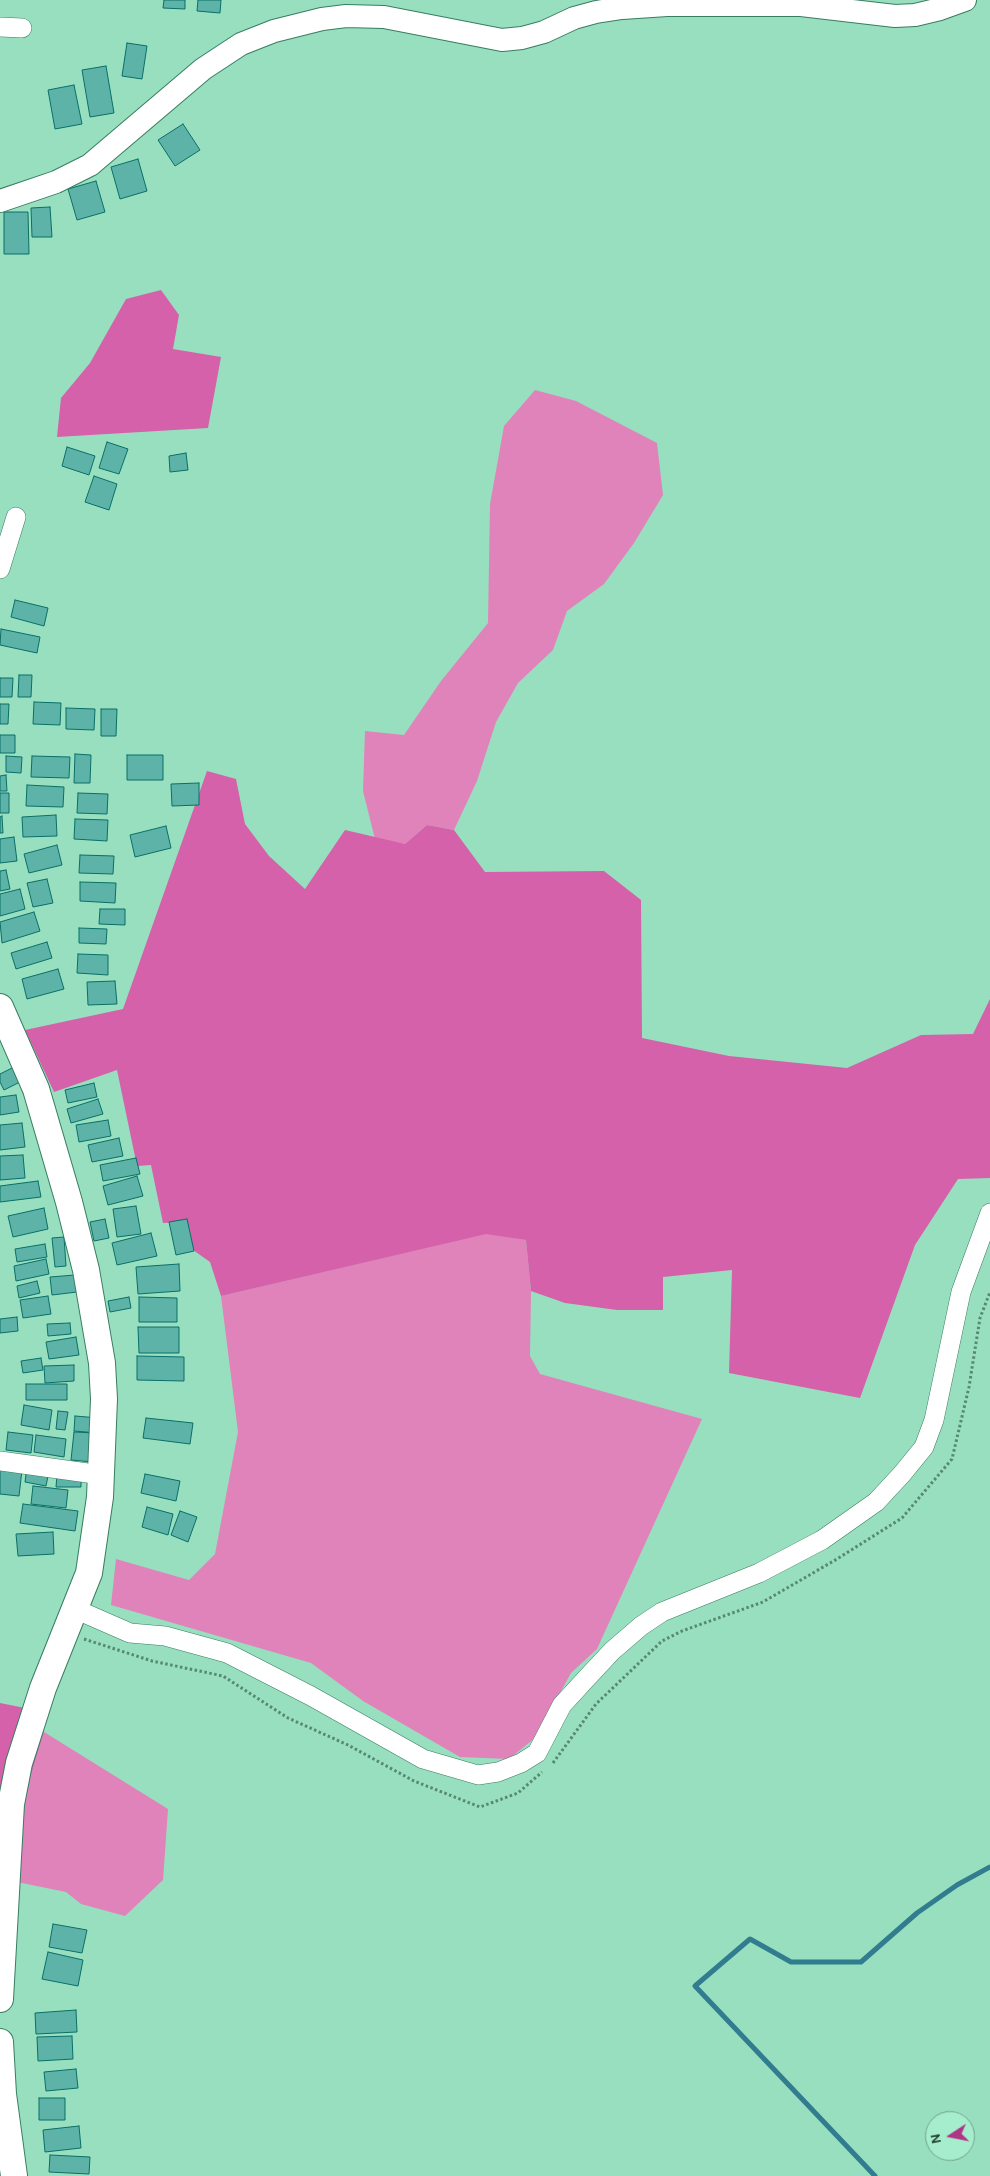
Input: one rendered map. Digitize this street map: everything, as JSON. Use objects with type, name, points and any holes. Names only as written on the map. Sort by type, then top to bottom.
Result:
[{"type":"main road","points":[[0,1007],[36,1090],[86,1270],[102,1363],[104,1399],[102,1475],[97,1528],[89,1573],[30,1726],[19,1763],[11,1804],[0,1998]]},
{"type":"main road","points":[[0,2042],[3,2094],[14,2176]]},
{"type":"street","points":[[0,201],[56,182],[90,165],[203,69],[241,44],[274,32],[322,19],[346,16],[384,17],[502,40],[522,38],[544,32],[574,18],[622,8],[667,5],[802,5],[895,16],[915,15],[965,0]]},
{"type":"street","points":[[0,27],[22,28]]},
{"type":"street","points":[[0,569],[16,517]]},
{"type":"street","points":[[75,1610],[130,1632],[165,1636],[227,1653],[311,1696],[423,1759],[478,1775],[498,1772],[521,1763],[537,1753],[562,1706],[612,1651],[641,1626],[662,1612],[759,1573],[822,1540],[876,1502],[902,1474],[924,1447],[934,1420],[961,1292],[990,1213]]},
{"type":"street","points":[[0,1461],[102,1475]]},
{"type":"path","points":[[65,1633],[152,1662],[223,1676],[288,1718],[348,1745],[414,1782],[480,1807],[518,1793],[559,1757],[596,1704],[662,1641],[682,1631],[763,1602],[902,1518],[952,1459],[970,1387],[980,1318],[990,1292]]},
{"type":"shaded area","points":[[161,290],[179,315],[173,349],[221,357],[208,428],[57,437],[61,398],[90,363],[126,299]]},
{"type":"shaded area","points":[[535,390],[576,401],[657,443],[663,495],[634,543],[604,584],[567,611],[553,650],[518,683],[496,722],[477,781],[454,830],[427,825],[405,844],[375,839],[363,791],[365,731],[404,735],[441,681],[488,623],[490,504],[504,426]]},
{"type":"shaded area","points":[[207,771],[236,779],[245,824],[269,856],[305,889],[345,830],[405,844],[427,825],[454,830],[485,872],[604,871],[641,900],[642,1038],[729,1056],[847,1068],[921,1035],[973,1034],[990,999],[990,1178],[958,1179],[915,1245],[860,1398],[729,1373],[732,1270],[663,1277],[663,1310],[617,1310],[565,1303],[531,1291],[526,1240],[486,1234],[221,1296],[210,1262],[193,1250],[187,1222],[163,1223],[151,1165],[137,1166],[117,1070],[54,1092],[25,1030],[123,1009]]},
{"type":"shaded area","points":[[486,1233],[526,1240],[531,1291],[530,1356],[540,1374],[702,1419],[597,1649],[571,1673],[535,1738],[509,1759],[460,1757],[363,1701],[311,1663],[111,1605],[116,1559],[189,1580],[215,1554],[238,1432],[221,1296]]},
{"type":"shaded area","points":[[0,1703],[25,1708],[44,1732],[26,1792],[17,1882],[0,1908]]},
{"type":"shaded area","points":[[44,1732],[168,1809],[163,1880],[125,1916],[81,1904],[66,1892],[17,1882],[26,1792]]},
{"type":"building","points":[[164,0],[185,0],[185,9],[163,8]]},
{"type":"building","points":[[198,0],[221,0],[220,13],[197,11]]},
{"type":"building","points":[[127,43],[147,46],[142,79],[122,76]]},
{"type":"building","points":[[106,66],[114,113],[90,117],[82,70]]},
{"type":"building","points":[[74,85],[82,124],[55,129],[48,90]]},
{"type":"building","points":[[183,124],[200,150],[175,166],[158,140]]},
{"type":"building","points":[[138,159],[147,191],[120,199],[111,167]]},
{"type":"building","points":[[96,181],[105,212],[77,220],[68,189]]},
{"type":"building","points":[[50,207],[52,237],[32,237],[31,208]]},
{"type":"building","points":[[4,212],[28,212],[29,254],[4,254]]},
{"type":"building","points":[[107,442],[128,449],[119,474],[99,468]]},
{"type":"building","points":[[67,447],[95,456],[89,475],[62,466]]},
{"type":"building","points":[[186,453],[188,470],[170,472],[169,456]]},
{"type":"building","points":[[94,476],[117,484],[109,510],[85,502]]},
{"type":"building","points":[[15,600],[48,608],[44,626],[11,617]]},
{"type":"building","points":[[1,629],[40,637],[37,653],[0,645]]},
{"type":"building","points":[[19,675],[32,675],[31,697],[18,697]]},
{"type":"building","points":[[0,678],[13,678],[12,697],[0,697]]},
{"type":"building","points":[[34,702],[61,703],[60,725],[33,724]]},
{"type":"building","points":[[0,704],[9,704],[8,724],[0,724]]},
{"type":"building","points":[[66,708],[95,709],[94,730],[66,729]]},
{"type":"building","points":[[101,709],[117,709],[116,736],[101,736]]},
{"type":"building","points":[[0,735],[15,735],[15,753],[0,753]]},
{"type":"building","points":[[75,754],[91,755],[90,783],[74,783]]},
{"type":"building","points":[[127,755],[163,755],[163,780],[127,780]]},
{"type":"building","points":[[6,756],[22,757],[21,773],[6,772]]},
{"type":"building","points":[[32,756],[70,757],[69,778],[31,777]]},
{"type":"building","points":[[6,775],[7,791],[0,791],[0,776]]},
{"type":"building","points":[[199,783],[199,805],[172,806],[171,784]]},
{"type":"building","points":[[27,785],[64,787],[63,807],[26,806]]},
{"type":"building","points":[[0,793],[9,793],[9,813],[0,813]]},
{"type":"building","points":[[78,793],[108,794],[107,814],[77,813]]},
{"type":"building","points":[[56,815],[57,836],[23,837],[22,817]]},
{"type":"building","points":[[2,816],[3,833],[0,833],[0,817]]},
{"type":"building","points":[[75,819],[108,820],[107,841],[74,839]]},
{"type":"building","points":[[166,826],[171,848],[135,857],[130,835]]},
{"type":"building","points":[[14,837],[17,861],[0,863],[0,839]]},
{"type":"building","points":[[57,845],[62,865],[29,873],[24,854]]},
{"type":"building","points":[[80,855],[114,856],[113,874],[79,873]]},
{"type":"building","points":[[6,870],[10,889],[0,891],[0,871]]},
{"type":"building","points":[[47,879],[53,903],[33,907],[27,883]]},
{"type":"building","points":[[80,882],[116,883],[115,903],[80,901]]},
{"type":"building","points":[[20,889],[25,909],[0,916],[0,894]]},
{"type":"building","points":[[100,909],[125,909],[125,925],[99,924]]},
{"type":"building","points":[[34,912],[40,931],[2,943],[0,922]]},
{"type":"building","points":[[79,928],[107,929],[106,944],[79,943]]},
{"type":"building","points":[[47,942],[52,958],[16,969],[11,953]]},
{"type":"building","points":[[78,954],[108,955],[108,975],[77,973]]},
{"type":"building","points":[[58,969],[64,989],[27,999],[22,979]]},
{"type":"building","points":[[115,981],[117,1004],[88,1005],[87,982]]},
{"type":"building","points":[[14,1067],[20,1082],[4,1090],[0,1082],[0,1074]]},
{"type":"building","points":[[94,1083],[97,1097],[68,1103],[65,1090]]},
{"type":"building","points":[[16,1095],[19,1112],[0,1115],[0,1097]]},
{"type":"building","points":[[98,1099],[103,1114],[71,1123],[67,1109]]},
{"type":"building","points":[[108,1120],[111,1136],[79,1142],[76,1125]]},
{"type":"building","points":[[22,1123],[25,1147],[0,1150],[0,1125]]},
{"type":"building","points":[[119,1138],[123,1156],[92,1162],[88,1145]]},
{"type":"building","points":[[23,1155],[25,1178],[0,1180],[0,1156]]},
{"type":"building","points":[[136,1158],[140,1174],[103,1181],[100,1165]]},
{"type":"building","points":[[137,1176],[143,1196],[108,1205],[103,1186]]},
{"type":"building","points":[[38,1181],[41,1197],[0,1202],[0,1186]]},
{"type":"building","points":[[136,1206],[141,1234],[117,1237],[113,1209]]},
{"type":"building","points":[[44,1208],[48,1229],[13,1237],[8,1216]]},
{"type":"building","points":[[105,1219],[109,1238],[94,1241],[90,1222]]},
{"type":"building","points":[[187,1219],[194,1251],[176,1255],[169,1222]]},
{"type":"building","points":[[151,1233],[157,1256],[117,1265],[112,1243]]},
{"type":"building","points":[[64,1237],[66,1266],[55,1267],[52,1238]]},
{"type":"building","points":[[45,1244],[47,1257],[17,1262],[15,1249]]},
{"type":"building","points":[[46,1259],[49,1274],[16,1281],[14,1266]]},
{"type":"building","points":[[179,1264],[180,1291],[138,1294],[136,1267]]},
{"type":"building","points":[[75,1275],[77,1292],[52,1295],[50,1277]]},
{"type":"building","points":[[37,1281],[40,1293],[19,1298],[17,1286]]},
{"type":"building","points":[[48,1296],[51,1314],[23,1318],[20,1300]]},
{"type":"building","points":[[129,1297],[131,1308],[110,1312],[108,1301]]},
{"type":"building","points":[[139,1297],[177,1298],[177,1322],[139,1322]]},
{"type":"building","points":[[17,1317],[18,1331],[0,1333],[0,1319]]},
{"type":"building","points":[[70,1323],[71,1334],[48,1336],[47,1324]]},
{"type":"building","points":[[138,1327],[179,1327],[179,1353],[139,1353]]},
{"type":"building","points":[[76,1337],[79,1355],[49,1359],[46,1342]]},
{"type":"building","points":[[137,1356],[184,1357],[184,1381],[137,1380]]},
{"type":"building","points":[[41,1358],[43,1370],[23,1373],[21,1361]]},
{"type":"building","points":[[74,1365],[74,1381],[45,1383],[44,1366]]},
{"type":"building","points":[[26,1384],[67,1384],[67,1400],[26,1400]]},
{"type":"building","points":[[24,1405],[52,1410],[49,1430],[21,1425]]},
{"type":"building","points":[[58,1411],[68,1412],[65,1430],[56,1429]]},
{"type":"building","points":[[75,1416],[99,1418],[98,1433],[74,1431]]},
{"type":"building","points":[[146,1418],[193,1423],[190,1444],[143,1438]]},
{"type":"building","points":[[8,1432],[33,1435],[31,1453],[6,1450]]},
{"type":"building","points":[[74,1432],[95,1433],[93,1462],[71,1460]]},
{"type":"building","points":[[36,1435],[66,1439],[64,1457],[34,1452]]},
{"type":"building","points":[[0,1467],[22,1470],[19,1496],[0,1494]]},
{"type":"building","points":[[27,1467],[49,1471],[46,1486],[25,1482]]},
{"type":"building","points":[[145,1474],[180,1481],[176,1501],[141,1493]]},
{"type":"building","points":[[57,1475],[81,1476],[81,1487],[56,1487]]},
{"type":"building","points":[[33,1486],[68,1490],[66,1508],[31,1504]]},
{"type":"building","points":[[23,1504],[78,1511],[75,1531],[20,1523]]},
{"type":"building","points":[[147,1507],[173,1514],[168,1535],[142,1527]]},
{"type":"building","points":[[180,1511],[197,1517],[188,1542],[171,1535]]},
{"type":"building","points":[[53,1532],[54,1554],[18,1556],[16,1534]]},
{"type":"building","points":[[53,1924],[87,1930],[82,1953],[49,1947]]},
{"type":"building","points":[[48,1952],[83,1960],[78,1986],[42,1979]]},
{"type":"building","points":[[76,2010],[77,2032],[36,2034],[35,2013]]},
{"type":"building","points":[[72,2036],[73,2059],[38,2061],[37,2037]]},
{"type":"building","points":[[76,2069],[78,2088],[46,2091],[44,2072]]},
{"type":"building","points":[[39,2098],[65,2098],[65,2120],[39,2120]]},
{"type":"building","points":[[79,2126],[81,2148],[45,2152],[43,2130]]},
{"type":"building","points":[[50,2155],[90,2157],[89,2174],[49,2172]]},
{"type":"waterway","points":[[875,2176],[695,1986],[750,1939],[791,1962],[861,1962],[917,1913],[957,1885],[990,1867]]}]
